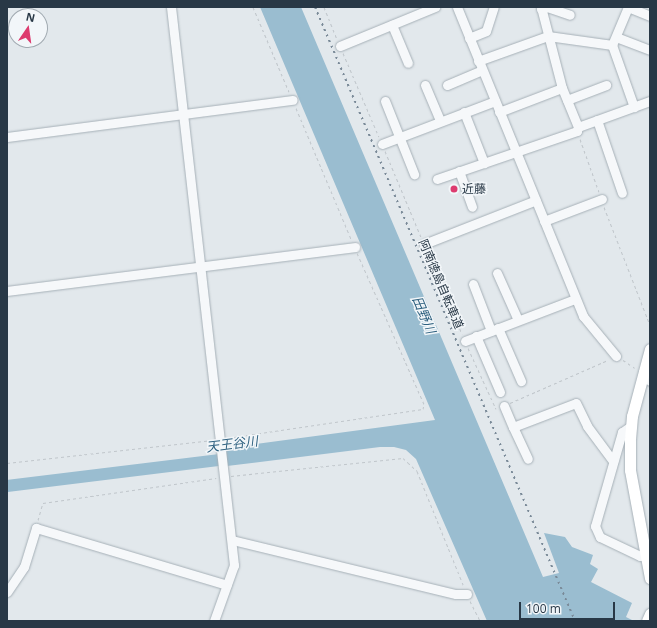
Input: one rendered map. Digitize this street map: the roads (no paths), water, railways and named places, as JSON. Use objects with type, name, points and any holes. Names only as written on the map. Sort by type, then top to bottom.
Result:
[{"type":"main road","points":[[650,349],[647,376],[631,426],[630,470],[650,578]]},
{"type":"main road","points":[[647,621],[650,614]]},
{"type":"street","points":[[171,7],[234,565],[214,621]]},
{"type":"street","points":[[340,46],[435,7]]},
{"type":"street","points":[[457,7],[575,299],[583,316],[616,356]]},
{"type":"street","points":[[469,38],[486,31],[494,7]]},
{"type":"street","points":[[634,107],[614,41],[628,7],[650,16]]},
{"type":"street","points":[[570,15],[547,8],[541,8],[562,88],[577,129]]},
{"type":"street","points":[[392,24],[408,63]]},
{"type":"street","points":[[478,60],[548,36],[614,41],[650,50]]},
{"type":"street","points":[[447,85],[482,70]]},
{"type":"street","points":[[425,85],[440,122]]},
{"type":"street","points":[[567,100],[606,85]]},
{"type":"street","points":[[499,112],[562,88]]},
{"type":"street","points":[[7,137],[293,100]]},
{"type":"street","points":[[385,101],[414,174]]},
{"type":"street","points":[[382,144],[494,101]]},
{"type":"street","points":[[437,179],[650,101]]},
{"type":"street","points":[[464,112],[484,162]]},
{"type":"street","points":[[597,120],[622,193]]},
{"type":"street","points":[[459,172],[472,207]]},
{"type":"street","points":[[544,221],[602,199]]},
{"type":"street","points":[[424,244],[536,200]]},
{"type":"street","points":[[7,291],[354,247]]},
{"type":"street","points":[[498,273],[518,320]]},
{"type":"street","points":[[473,284],[521,381]]},
{"type":"street","points":[[465,340],[575,299]]},
{"type":"street","points":[[476,336],[500,392]]},
{"type":"street","points":[[513,426],[576,403],[587,426],[613,461]]},
{"type":"street","points":[[504,406],[528,459]]},
{"type":"street","points":[[631,426],[622,432],[596,518],[597,533],[640,556],[645,555]]},
{"type":"street","points":[[7,592],[24,567],[36,528],[227,585]]},
{"type":"street","points":[[232,540],[456,594],[467,594]]},
{"type":"water","name":"田野川","points":[[260,7],[301,7],[543,577],[559,573],[544,533],[565,537],[572,547],[593,555],[590,564],[598,569],[591,582],[632,603],[626,617],[634,621],[487,621],[416,459],[406,450],[394,447],[380,447],[227,466],[225,448],[435,420]]},
{"type":"waterway","name":"天王谷川","points":[[7,486],[234,458]]},
{"type":"railway","points":[[315,7],[575,621]]},
{"type":"place","name":"近藤","points":[[454,189]]}]
